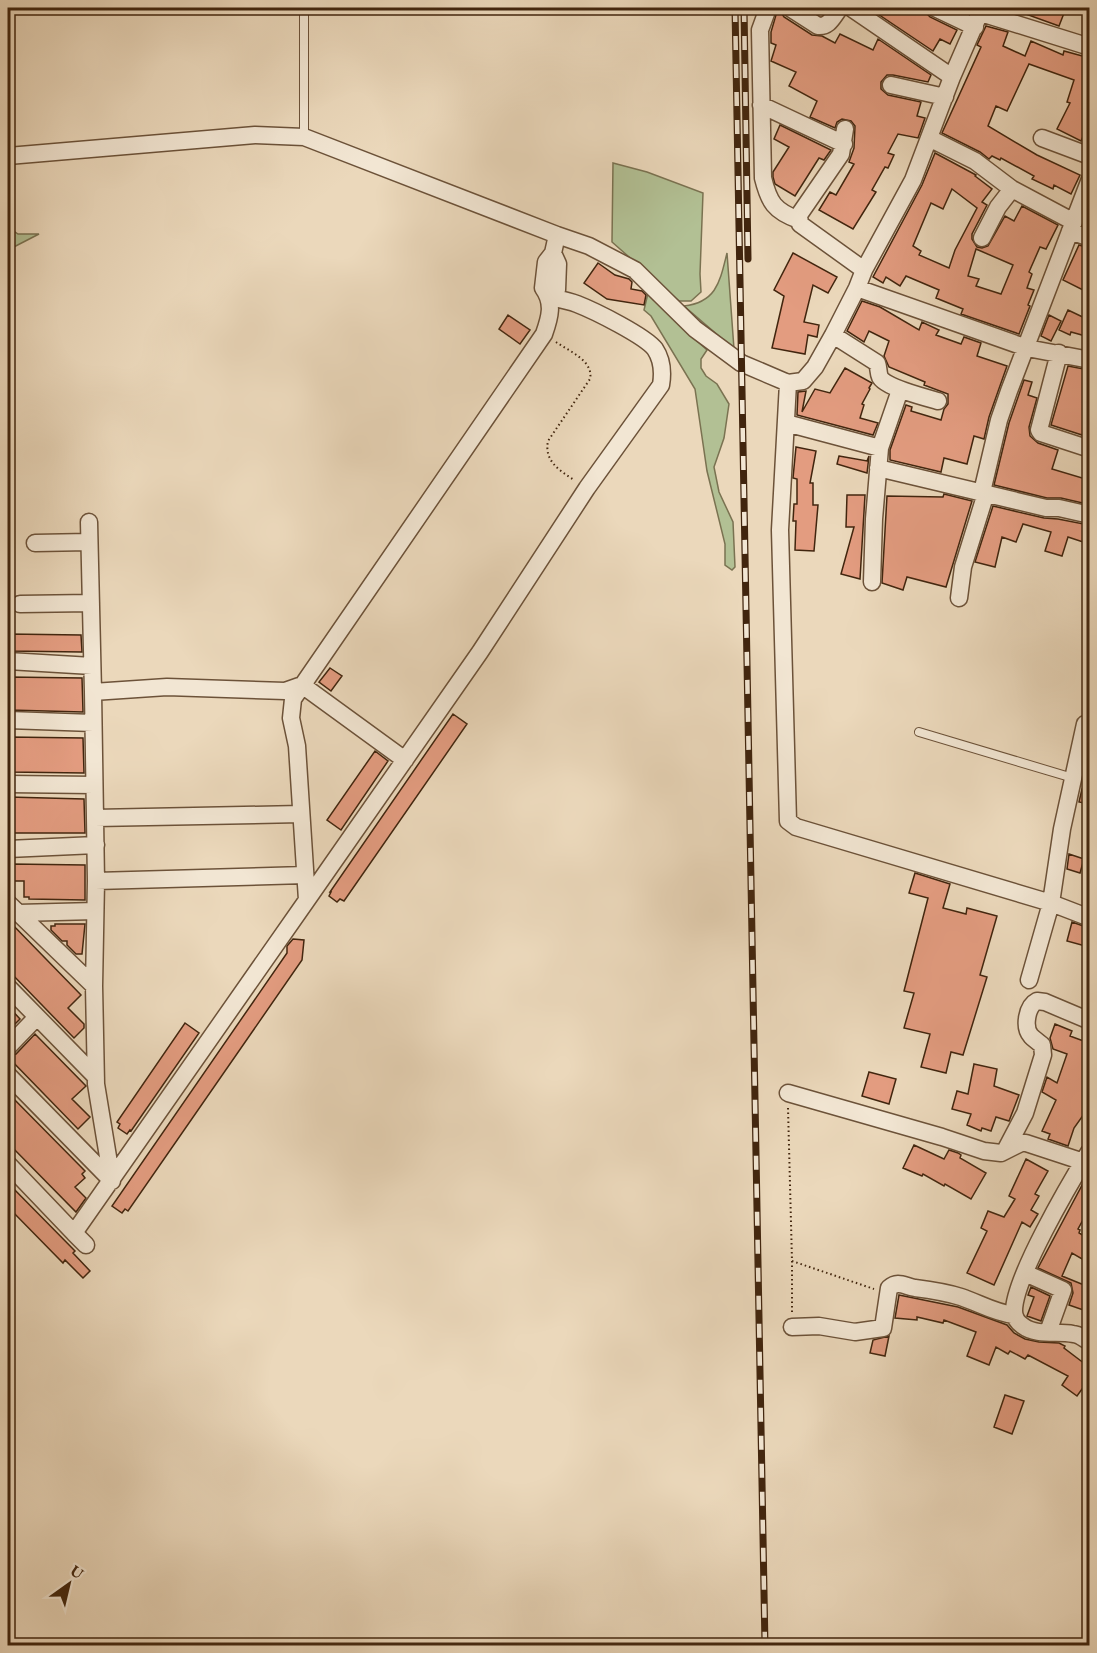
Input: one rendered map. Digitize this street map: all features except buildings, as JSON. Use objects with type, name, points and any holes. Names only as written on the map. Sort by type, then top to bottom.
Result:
[{"type":"street","points":[[768,8],[760,30],[763,178],[768,199],[783,214],[798,220],[800,224],[864,270]]},
{"type":"street","points":[[790,8],[822,27],[829,24],[840,8]]},
{"type":"street","points":[[851,8],[952,77]]},
{"type":"street","points":[[935,8],[980,16],[1089,47]]},
{"type":"street","points":[[8,156],[255,135],[304,137],[589,246],[634,270],[695,329],[741,363],[788,382],[803,381],[815,367],[833,335],[864,270],[913,180],[952,77],[980,16]]},
{"type":"street","points":[[891,85],[945,97]]},
{"type":"street","points":[[761,105],[844,136],[841,154],[799,215],[798,220]]},
{"type":"street","points":[[929,138],[975,161],[1012,189],[1089,238]]},
{"type":"street","points":[[1042,138],[1089,156]]},
{"type":"street","points":[[959,598],[963,567],[984,492],[999,420],[1089,179]]},
{"type":"street","points":[[982,238],[998,207],[1012,189]]},
{"type":"street","points":[[8,1164],[80,1239],[111,1181],[480,652],[587,488],[661,386],[663,373],[661,361],[645,339],[576,303],[550,297],[543,288],[546,262],[553,253],[556,235]]},
{"type":"street","points":[[857,288],[1027,348],[1089,360]]},
{"type":"street","points":[[307,900],[297,746],[291,708],[293,699],[544,334],[549,320],[550,297]]},
{"type":"street","points":[[833,335],[877,363],[881,379],[900,390],[938,401]]},
{"type":"street","points":[[1059,353],[1039,430],[1041,433],[1089,449]]},
{"type":"street","points":[[788,382],[780,530],[788,821],[796,827],[1051,903],[1089,918]]},
{"type":"street","points":[[873,582],[871,578],[880,448],[900,390]]},
{"type":"street","points":[[786,423],[880,448]]},
{"type":"street","points":[[878,468],[1089,516]]},
{"type":"street","points":[[88,522],[96,845],[94,986],[96,1077],[111,1181]]},
{"type":"street","points":[[35,543],[89,542]]},
{"type":"street","points":[[20,604],[91,603]]},
{"type":"street","points":[[8,661],[92,666]]},
{"type":"street","points":[[93,692],[166,687],[285,691],[302,685]]},
{"type":"street","points":[[302,685],[405,760]]},
{"type":"street","points":[[8,720],[93,723]]},
{"type":"street","points":[[1029,980],[1051,903],[1062,829],[1085,724]]},
{"type":"street","points":[[8,784],[94,784]]},
{"type":"street","points":[[95,818],[301,814]]},
{"type":"street","points":[[8,849],[96,845]]},
{"type":"street","points":[[96,881],[305,875]]},
{"type":"street","points":[[13,908],[95,911]]},
{"type":"street","points":[[13,908],[94,986]]},
{"type":"street","points":[[8,987],[96,1077]]},
{"type":"street","points":[[1005,1151],[1025,1113],[1043,1055],[1042,1045],[1028,1031],[1030,1006],[1037,1001],[1045,1002],[1089,1021]]},
{"type":"street","points":[[8,1047],[37,1017]]},
{"type":"street","points":[[8,1075],[111,1181]]},
{"type":"street","points":[[788,1093],[984,1151],[997,1153],[1026,1143],[1087,1159],[1052,1216],[1025,1274],[1015,1301],[1014,1315],[1026,1328],[1076,1334],[1089,1342]]},
{"type":"street","points":[[1025,1274],[1063,1290],[1048,1332]]},
{"type":"street","points":[[792,1327],[819,1326],[855,1332],[883,1328],[889,1288],[901,1283],[911,1287],[940,1291],[1002,1314],[1014,1315]]},
{"type":"lane","points":[[304,8],[304,137]]},
{"type":"lane","points":[[919,732],[1073,778]]},
{"type":"path","points":[[544,334],[590,367],[590,379],[548,441],[547,448],[552,463],[587,488]]},
{"type":"path","points":[[788,1093],[792,1327]]},
{"type":"path","points":[[792,1261],[877,1290],[889,1288]]},
{"type":"green space","points":[[613,163],[647,172],[703,193],[701,292],[691,301],[679,301],[612,242]]},
{"type":"green space","points":[[8,227],[18,234],[39,234],[8,250]]},
{"type":"green space","points":[[727,253],[734,349],[684,306],[695,304],[710,295],[719,281]]},
{"type":"green space","points":[[649,289],[684,329],[707,350],[701,359],[701,368],[706,376],[717,384],[729,404],[724,438],[714,467],[719,492],[733,522],[735,567],[732,570],[725,565],[725,544],[707,471],[695,389],[651,316],[644,310]]},
{"type":"railway","points":[[735,8],[765,1646]]},
{"type":"railway","points":[[744,8],[748,259]]}]
